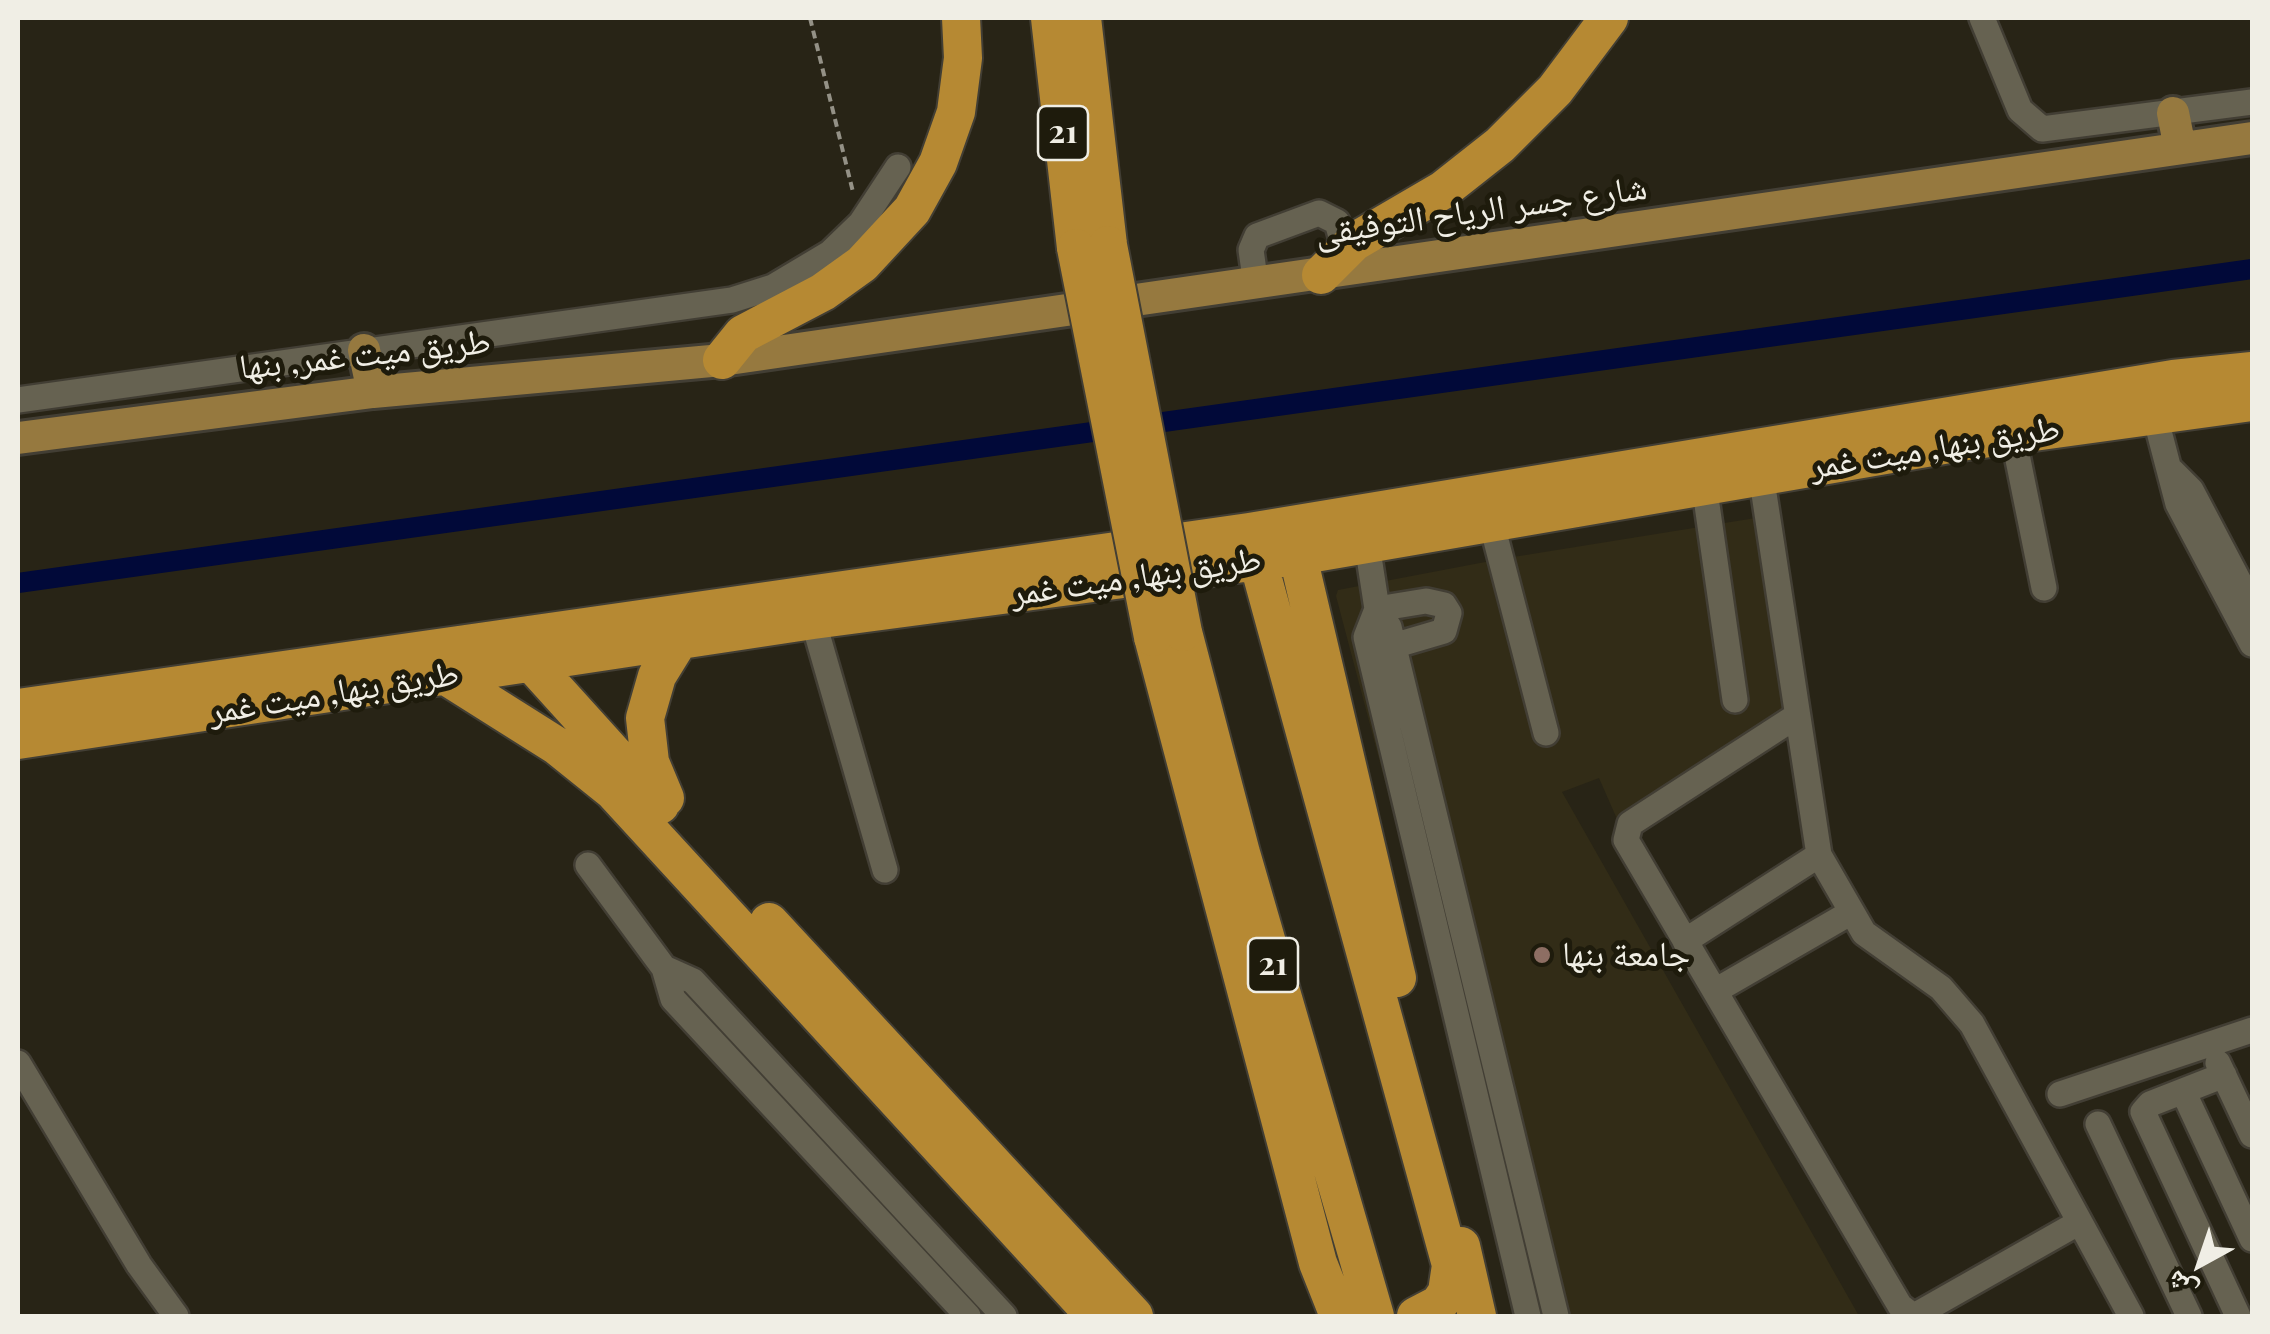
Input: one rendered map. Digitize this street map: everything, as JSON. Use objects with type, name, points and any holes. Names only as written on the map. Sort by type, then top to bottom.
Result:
[{"type":"highway","points":[[722,360],[743,334],[822,292],[862,264],[912,210],[938,163],[956,112],[962,58],[961,18]]},
{"type":"highway","name":"21","points":[[1050,18],[1168,635],[1318,1263],[1370,1311]]},
{"type":"highway","name":"21","points":[[1082,18],[1092,246]]},
{"type":"highway","points":[[1338,265],[1500,146],[1554,90],[1609,18]]},
{"type":"highway","name":"طريق بنها, ميت غمر","points":[[442,661],[507,636],[1254,547],[2172,379],[2252,371]]},
{"type":"highway","name":"طريق بنها, ميت غمر","points":[[1365,529],[1491,521],[1761,474],[2252,402]]},
{"type":"highway","points":[[1294,540],[1478,1316]]},
{"type":"highway","points":[[1254,547],[1451,1265],[1447,1292],[1439,1304],[1416,1316]]},
{"type":"highway","name":"طريق بنها, ميت غمر","points":[[18,740],[69,717],[442,661],[534,664],[813,620],[1195,569],[1254,547]]},
{"type":"highway","points":[[1195,569],[1233,582],[1277,624]]},
{"type":"highway","name":"21","points":[[1168,635],[1240,852],[1370,1311]]},
{"type":"highway","points":[[507,636],[1134,1316]]},
{"type":"highway","points":[[673,819],[650,762],[645,718],[656,676],[678,642]]},
{"type":"highway","points":[[442,661],[613,791],[1094,1316]]},
{"type":"highway","name":"طريق بنها, ميت غمر","points":[[18,708],[69,717]]},
{"type":"highway","points":[[1318,1263],[1322,1316]]},
{"type":"main road","points":[[2173,113],[2180,148]]},
{"type":"main road","name":"شارع جسر الرياح التوفيقى","points":[[722,360],[1256,285],[1338,265],[2252,138]]},
{"type":"main road","points":[[364,350],[373,392]]},
{"type":"main road","name":"طريق ميت غمر, بنها","points":[[18,438],[373,392],[722,360]]},
{"type":"street","points":[[1982,18],[2024,116],[2035,126],[2056,130],[2252,102]]},
{"type":"street","points":[[18,400],[732,300],[793,277],[830,253],[861,223],[898,167]]},
{"type":"street","points":[[1256,285],[1251,245],[1261,233],[1324,214],[1336,222],[1338,265]]},
{"type":"street","points":[[2155,416],[2178,504],[2252,644]]},
{"type":"street","points":[[2012,435],[2044,588]]},
{"type":"street","points":[[2172,470],[2191,490],[2252,606]]},
{"type":"street","points":[[1761,474],[1819,855],[1850,912],[1882,950],[1931,981],[1958,1004],[2131,1316]]},
{"type":"street","points":[[1704,484],[1735,700]]},
{"type":"street","points":[[1491,521],[1546,733]]},
{"type":"street","points":[[1365,529],[1377,609],[1389,627],[1394,646],[1556,1316]]},
{"type":"street","points":[[1377,609],[1435,600],[1448,614],[1444,631],[1394,646]]},
{"type":"street","points":[[1377,609],[1366,637],[1528,1316]]},
{"type":"street","points":[[813,620],[885,870]]},
{"type":"street","points":[[1796,717],[1630,824],[1626,840],[1909,1316],[2078,1224]]},
{"type":"street","points":[[1684,941],[1819,855]]},
{"type":"street","points":[[588,866],[664,968],[673,999],[959,1314],[979,1290]]},
{"type":"street","points":[[1715,991],[1850,912]]},
{"type":"street","points":[[664,968],[694,981],[1004,1316]]},
{"type":"street","points":[[2060,1094],[2252,1030]]},
{"type":"street","points":[[2210,1044],[2252,1135]]},
{"type":"street","points":[[18,1063],[138,1265],[176,1316]]},
{"type":"street","points":[[2224,1075],[2145,1107],[2144,1118],[2238,1316]]},
{"type":"street","points":[[2183,1091],[2252,1240]]},
{"type":"street","points":[[2098,1124],[2190,1316]]},
{"type":"path","points":[[810,18],[861,223]]},
{"type":"shaded area","name":"جامعة بنها","points":[[1768,516],[1793,690],[1781,716],[1617,819],[1599,778],[1562,792],[1859,1316],[1515,1316],[1491,1183],[1336,596],[1338,590],[1501,559]]},
{"type":"waterway","points":[[18,583],[2252,269]]},
{"type":"place","name":"جامعة بنها","points":[[1542,955]]}]
